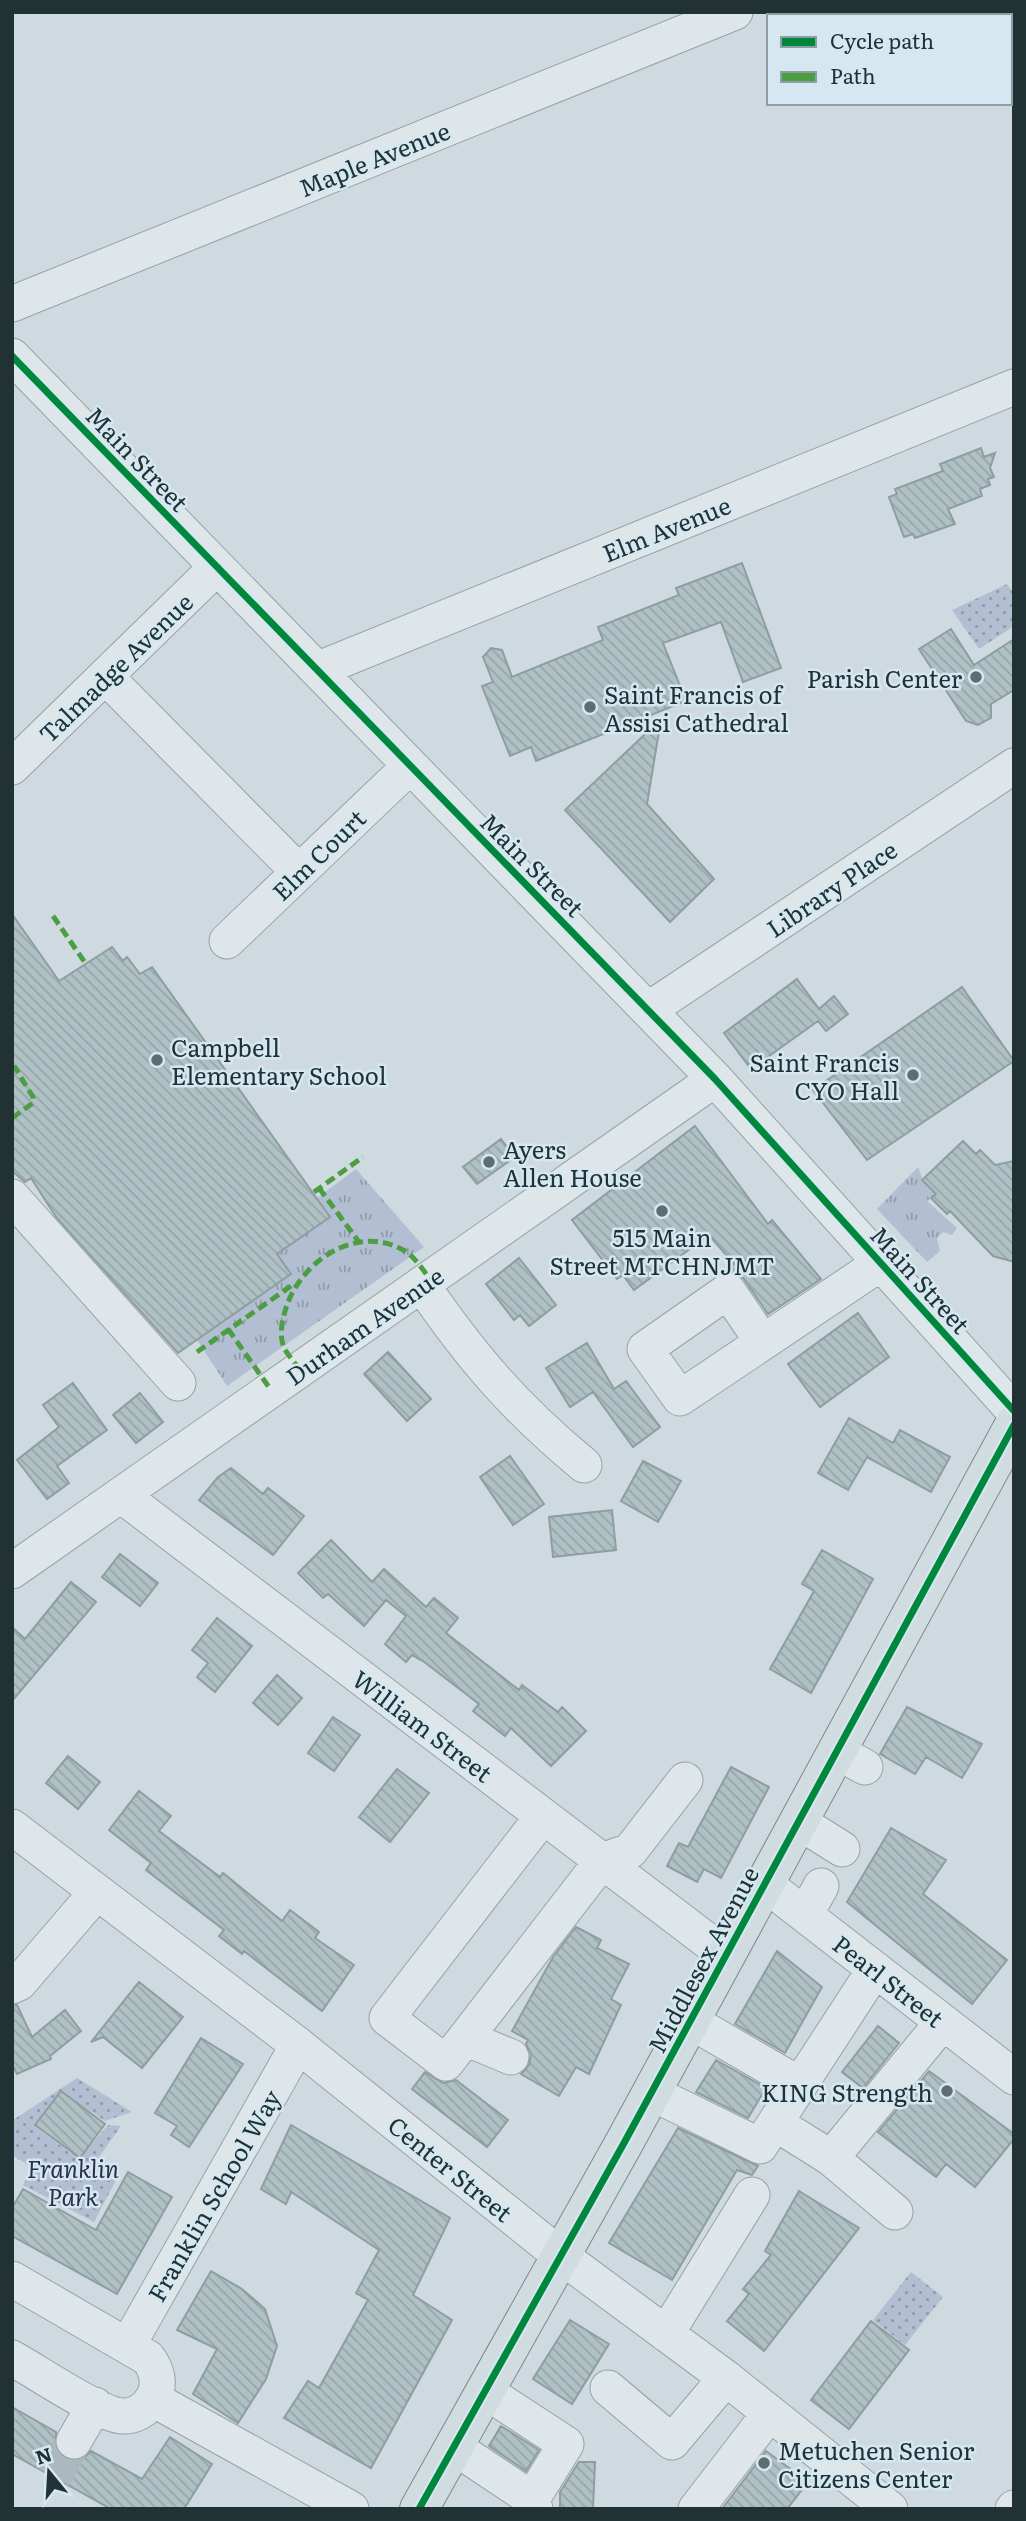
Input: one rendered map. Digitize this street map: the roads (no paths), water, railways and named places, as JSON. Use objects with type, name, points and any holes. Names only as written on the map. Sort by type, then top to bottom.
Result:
[{"type":"main road","name":"Middlesex Avenue","points":[[419,2509],[652,2093],[799,1822],[851,1759],[1014,1425]]},
{"type":"street","name":"Maple Avenue","points":[[12,304],[735,12]]},
{"type":"street","name":"Main Street","points":[[12,356],[715,1079],[1014,1411]]},
{"type":"street","name":"Elm Avenue","points":[[319,669],[1014,387]]},
{"type":"street","name":"Talmadge Avenue","points":[[12,767],[217,567]]},
{"type":"street","points":[[105,676],[299,872]]},
{"type":"street","name":"Elm Court","points":[[227,941],[410,766]]},
{"type":"street","name":"Library Place","points":[[648,1010],[1014,766]]},
{"type":"street","name":"Durham Avenue","points":[[12,1571],[715,1079]]},
{"type":"street","points":[[12,1197],[178,1382]]},
{"type":"street","points":[[762,1341],[881,1263]]},
{"type":"street","points":[[422,1284],[464,1346],[494,1380],[531,1421],[584,1465]]},
{"type":"street","name":"William Street","points":[[121,1495],[726,1955]]},
{"type":"street","points":[[543,1816],[387,2018],[446,2063],[602,1861],[630,1851],[685,1780]]},
{"type":"street","points":[[799,1822],[842,1849]]},
{"type":"street","name":"Center Street","points":[[12,1827],[298,2045],[561,2256],[726,2378],[890,2509]]},
{"type":"street","name":"Pearl Street","points":[[765,1884],[813,1900],[876,1969],[1014,2077]]},
{"type":"street","points":[[12,1986],[19,1983],[97,1892]]},
{"type":"street","points":[[652,2093],[760,2146],[876,1969]]},
{"type":"street","points":[[690,2021],[800,2085]]},
{"type":"street","points":[[831,2158],[943,2022]]},
{"type":"street","points":[[465,2038],[511,2057]]},
{"type":"street","name":"Franklin School Way","points":[[128,2345],[298,2045]]},
{"type":"street","points":[[775,2123],[831,2158],[895,2212]]},
{"type":"street","points":[[666,2334],[752,2196]]},
{"type":"street","points":[[12,2279],[148,2358],[158,2379],[153,2399],[143,2410],[121,2416],[95,2405],[12,2358]]},
{"type":"street","points":[[608,2388],[673,2442],[726,2378]]},
{"type":"street","points":[[454,2448],[533,2504],[566,2444],[485,2391]]},
{"type":"street","points":[[153,2399],[352,2509]]},
{"type":"street","points":[[74,2441],[95,2405]]},
{"type":"street","points":[[695,2509],[770,2413]]},
{"type":"tunnel","points":[[54,2477],[74,2441]]},
{"type":"place","name":"Parish Center","points":[[976,677]]},
{"type":"place","name":"Saint Francis of Assisi Cathedral","points":[[590,707]]},
{"type":"place","name":"Campbell Elementary School","points":[[157,1060]]},
{"type":"place","name":"Saint Francis CYO Hall","points":[[913,1075]]},
{"type":"place","name":"Ayers Allen House","points":[[489,1162]]},
{"type":"place","name":"515 Main Street MTCHNJMT","points":[[662,1211]]},
{"type":"place","name":"KING Strength","points":[[947,2091]]},
{"type":"place","name":"Metuchen Senior Citizens Center","points":[[764,2463]]},
{"type":"park label","name":"Franklin Park","points":[[73,2181]]}]
